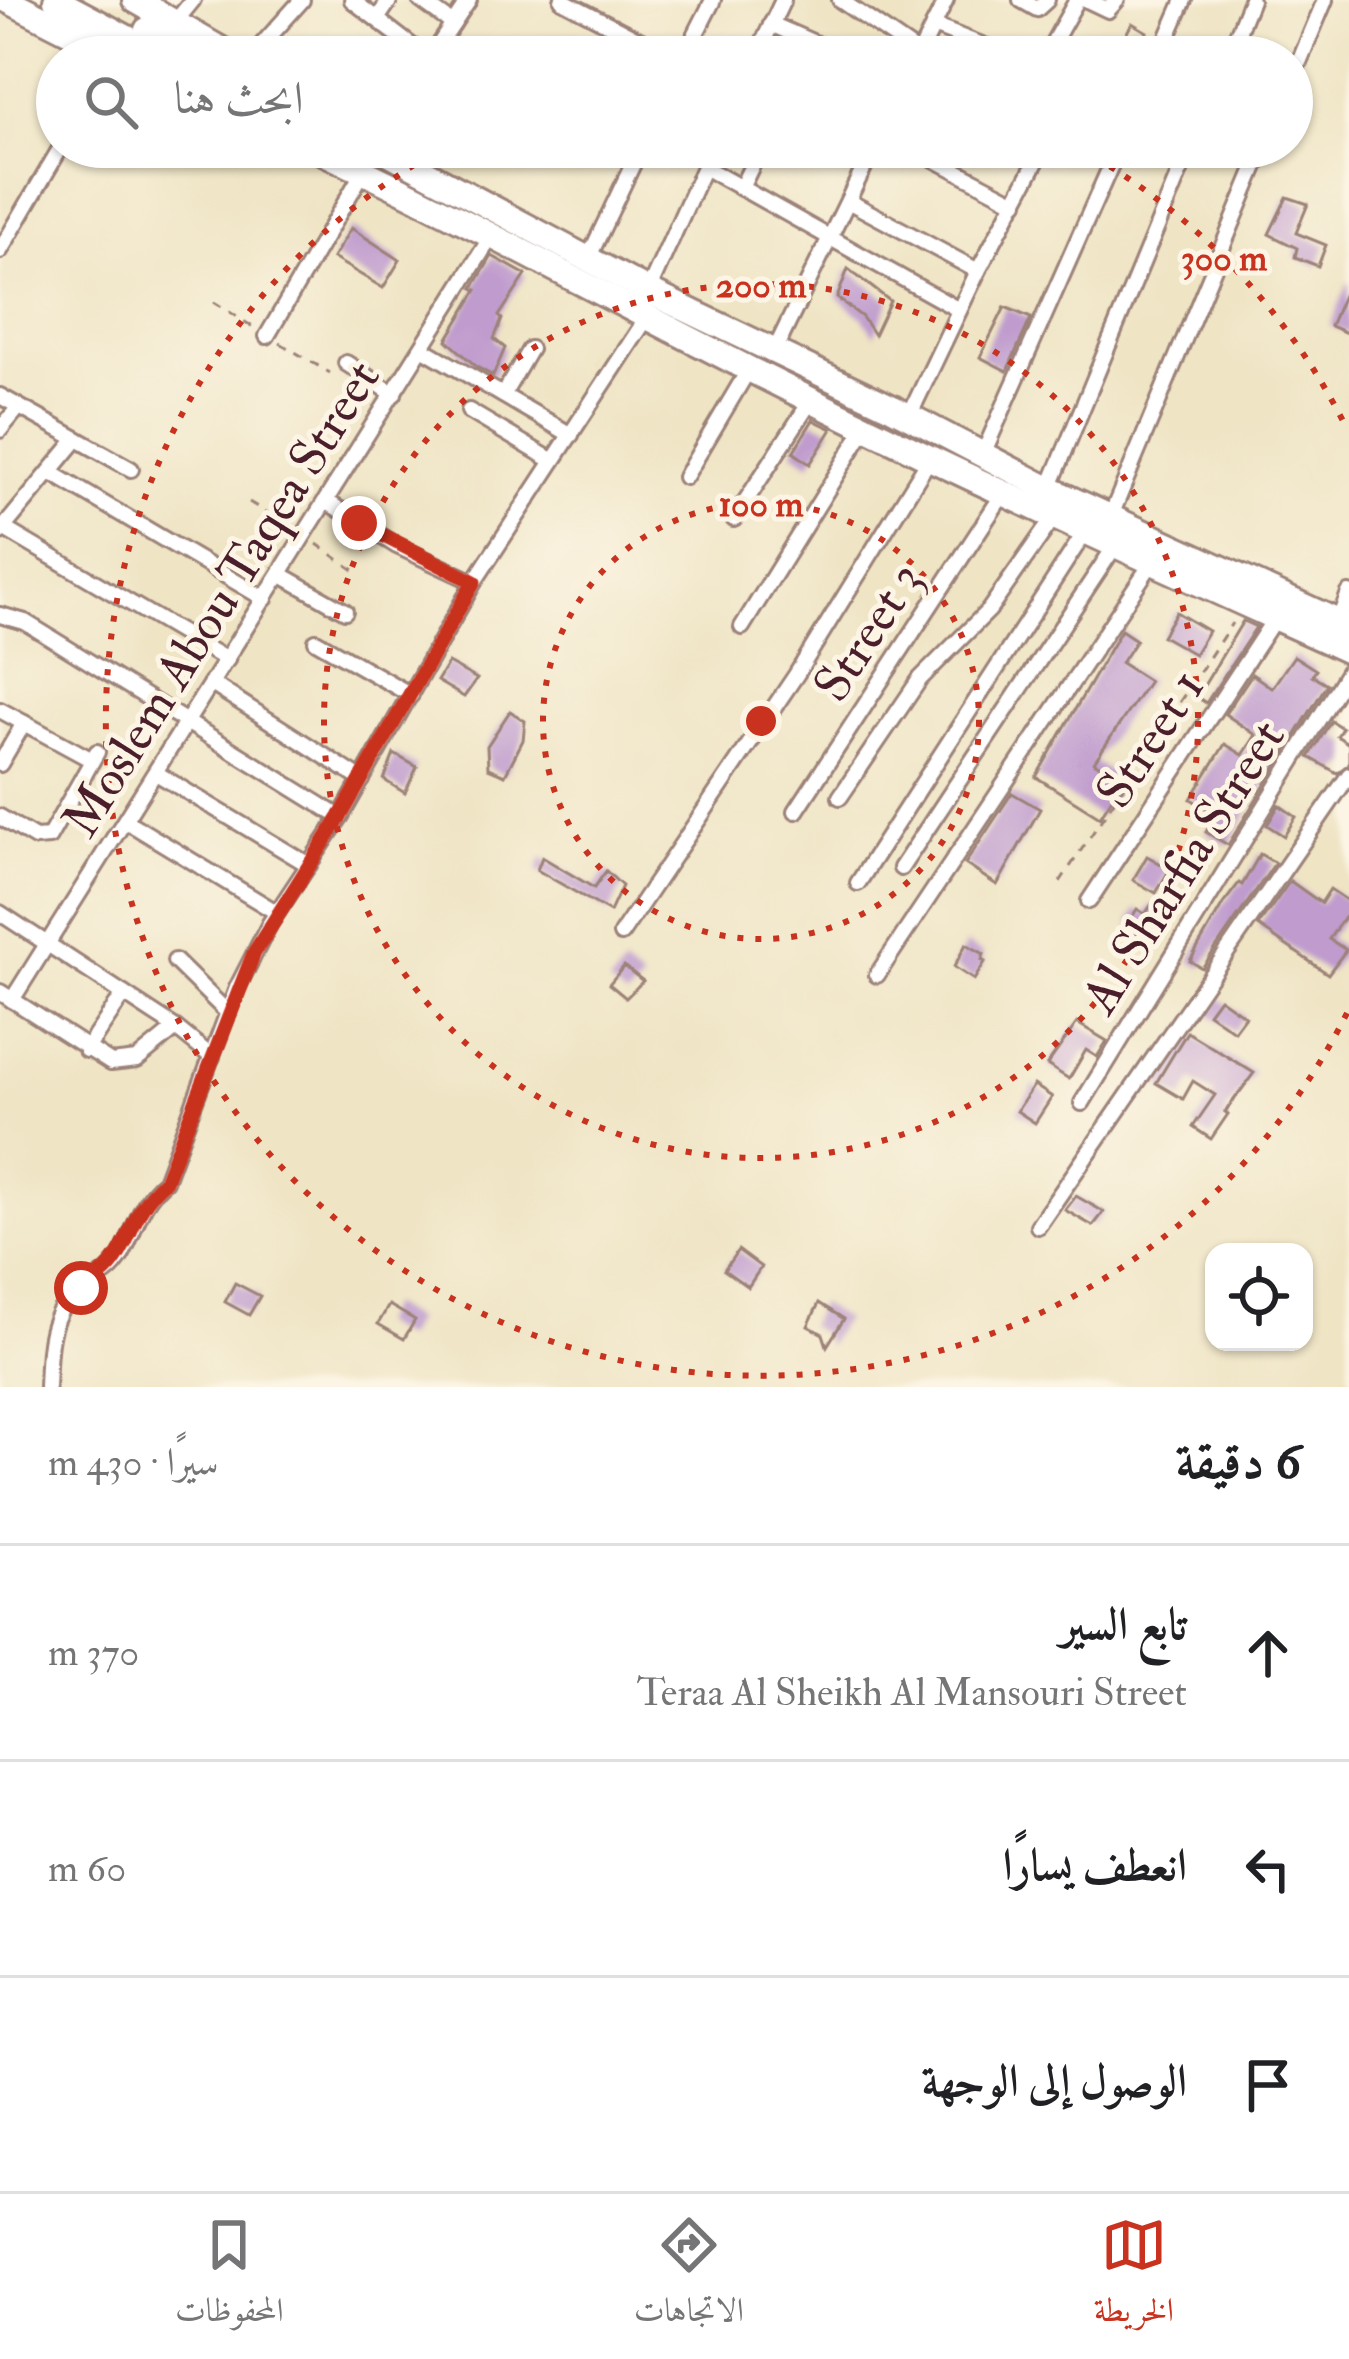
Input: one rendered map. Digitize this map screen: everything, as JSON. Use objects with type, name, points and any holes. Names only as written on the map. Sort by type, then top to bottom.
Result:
[{"type":"highway","points":[[7,0],[77,36]]},
{"type":"highway","points":[[56,0],[124,36]]},
{"type":"highway","points":[[92,0],[159,36]]},
{"type":"highway","points":[[135,0],[199,36]]},
{"type":"highway","points":[[356,168],[491,237],[648,304],[775,350],[1049,489],[1343,624]]},
{"type":"highway","points":[[417,168],[587,260],[749,369],[1151,564],[1246,601],[1349,651]]},
{"type":"highway","points":[[904,446],[914,418]]},
{"type":"highway","points":[[941,463],[975,450]]},
{"type":"street","points":[[175,22],[193,0]]},
{"type":"street","points":[[269,36],[302,0]]},
{"type":"street","points":[[352,0],[399,36]]},
{"type":"street","points":[[376,19],[390,0]]},
{"type":"street","points":[[420,0],[453,24]]},
{"type":"street","points":[[444,36],[469,0]]},
{"type":"street","points":[[562,0],[631,36]]},
{"type":"street","points":[[694,36],[712,0]]},
{"type":"street","points":[[766,36],[783,0]]},
{"type":"street","points":[[840,0],[891,36]]},
{"type":"street","points":[[1021,0],[1034,9],[1047,0]]},
{"type":"street","points":[[1057,36],[1077,0]]},
{"type":"street","points":[[1087,0],[1108,10],[1117,0]]},
{"type":"street","points":[[1168,36],[1184,0]]},
{"type":"street","points":[[1236,36],[1251,0]]},
{"type":"street","points":[[1310,36],[1325,0]]},
{"type":"street","points":[[928,36],[944,1]]},
{"type":"street","points":[[771,25],[797,36]]},
{"type":"street","points":[[933,26],[959,36]]},
{"type":"street","points":[[0,251],[49,168]]},
{"type":"street","points":[[587,260],[631,168]]},
{"type":"street","points":[[47,1387],[54,1320],[70,1298],[111,1270],[137,1213],[165,1181],[229,1013],[277,912],[340,817],[474,582],[571,435],[648,304],[704,168]]},
{"type":"street","points":[[706,168],[959,310]]},
{"type":"street","points":[[741,188],[751,168]]},
{"type":"street","points":[[775,350],[860,168]]},
{"type":"street","points":[[951,168],[1016,202]]},
{"type":"street","points":[[914,418],[959,310],[1033,168]]},
{"type":"street","points":[[975,450],[1109,168]]},
{"type":"street","points":[[1049,489],[1181,168]]},
{"type":"street","points":[[1110,518],[1255,168]]},
{"type":"street","points":[[267,336],[362,172]]},
{"type":"street","points":[[848,201],[978,271]]},
{"type":"street","name":"Moslem Abou Taqea Street","points":[[6,996],[49,945],[491,237]]},
{"type":"street","points":[[422,348],[571,435]]},
{"type":"street","points":[[503,395],[530,349]]},
{"type":"street","points":[[346,363],[394,394]]},
{"type":"street","points":[[685,477],[749,369]]},
{"type":"street","points":[[0,396],[131,469]]},
{"type":"street","points":[[734,519],[812,398]]},
{"type":"street","points":[[0,430],[19,406]]},
{"type":"street","points":[[469,411],[553,461]]},
{"type":"street","points":[[742,628],[866,428]]},
{"type":"street","points":[[77,439],[2,530],[226,660]]},
{"type":"street","points":[[621,934],[941,463]]},
{"type":"street","points":[[50,472],[265,599]]},
{"type":"street","name":"Street 3","points":[[796,812],[1003,494]]},
{"type":"street","points":[[326,501],[397,546],[474,582]]},
{"type":"street","points":[[840,797],[920,679],[989,610],[1054,518]]},
{"type":"street","points":[[858,883],[1084,532]]},
{"type":"street","points":[[901,868],[1114,546]]},
{"type":"street","points":[[877,975],[1151,564]]},
{"type":"street","points":[[280,574],[345,611]]},
{"type":"street","points":[[1343,624],[1349,593]]},
{"type":"street","points":[[0,616],[25,622],[340,817]]},
{"type":"street","name":"Street 1","points":[[1089,901],[1275,618]]},
{"type":"street","points":[[316,641],[411,694]]},
{"type":"street","name":"Al Sharfia Street","points":[[1082,1103],[1349,670]]},
{"type":"street","points":[[212,684],[362,780]]},
{"type":"street","points":[[0,710],[94,756],[50,837],[34,838],[0,817]]},
{"type":"street","points":[[0,764],[24,723]]},
{"type":"street","points":[[157,773],[309,865]]},
{"type":"street","points":[[1038,1226],[1349,776]]},
{"type":"street","points":[[126,821],[277,912]]},
{"type":"street","points":[[0,913],[176,1028],[212,1057]]},
{"type":"street","points":[[176,961],[229,1013]]},
{"type":"street","points":[[86,1050],[124,994]]},
{"type":"street","points":[[6,996],[111,1063],[124,1064],[148,1053],[176,1028]]},
{"type":"path","points":[[214,302],[330,373]]},
{"type":"path","points":[[249,502],[361,575]]},
{"type":"path","points":[[1060,882],[1246,601]]},
{"type":"building","points":[[1132,23],[1147,32],[1146,36],[1125,36]]},
{"type":"building","points":[[1287,197],[1308,204],[1296,233],[1326,245],[1318,266],[1295,257],[1297,248],[1269,234]]},
{"type":"building","points":[[351,228],[400,260],[383,288],[333,258]]},
{"type":"building","points":[[492,256],[526,275],[499,316],[494,339],[505,348],[493,376],[447,340]]},
{"type":"building","points":[[848,269],[890,301],[874,335],[862,317],[837,298]]},
{"type":"building","points":[[1349,281],[1349,334],[1330,326]]},
{"type":"building","points":[[1005,307],[1031,318],[1007,371],[980,357]]},
{"type":"building","points":[[813,420],[832,429],[810,464],[793,452]]},
{"type":"building","points":[[1176,612],[1208,631],[1194,654],[1162,636]]},
{"type":"building","points":[[1243,621],[1256,627],[1206,703],[1197,697]]},
{"type":"building","points":[[1121,630],[1136,640],[1121,663],[1149,681],[1094,762],[1123,780],[1100,817],[1036,777]]},
{"type":"building","points":[[1294,656],[1327,684],[1228,845],[1206,832],[1217,815],[1191,799],[1225,744],[1243,755],[1256,735],[1225,714],[1252,674],[1272,688]]},
{"type":"building","points":[[448,663],[477,679],[464,697],[437,681]]},
{"type":"building","points":[[510,711],[525,721],[523,740],[505,775],[488,768],[487,746]]},
{"type":"building","points":[[1331,721],[1342,728],[1337,736],[1349,744],[1349,764],[1337,773],[1309,757]]},
{"type":"building","points":[[394,754],[417,767],[405,793],[384,780]]},
{"type":"building","points":[[1012,793],[1040,809],[997,885],[965,864]]},
{"type":"building","points":[[1279,805],[1296,817],[1284,836],[1267,825]]},
{"type":"building","points":[[1260,854],[1275,863],[1202,968],[1190,961]]},
{"type":"building","points":[[1147,856],[1170,869],[1156,893],[1133,880]]},
{"type":"building","points":[[542,857],[594,888],[606,871],[622,886],[610,912],[537,870]]},
{"type":"building","points":[[1290,881],[1321,903],[1330,889],[1349,902],[1349,910],[1329,939],[1346,950],[1328,974],[1258,926]]},
{"type":"building","points":[[1152,904],[1172,917],[1154,944],[1130,928],[1133,924],[1129,922],[1137,909],[1145,914]]},
{"type":"building","points":[[966,944],[984,954],[985,962],[974,980],[954,967]]},
{"type":"building","points":[[624,966],[643,981],[626,998],[609,984]]},
{"type":"building","points":[[1219,998],[1245,1016],[1234,1031],[1208,1013]]},
{"type":"building","points":[[1077,1023],[1107,1041],[1097,1057],[1086,1050],[1069,1079],[1047,1065]]},
{"type":"building","points":[[1187,1032],[1254,1073],[1211,1139],[1193,1127],[1215,1095],[1193,1081],[1183,1099],[1156,1083]]},
{"type":"building","points":[[1034,1085],[1052,1097],[1035,1123],[1017,1111]]},
{"type":"building","points":[[1076,1196],[1104,1212],[1093,1226],[1065,1210]]},
{"type":"building","points":[[738,1250],[761,1267],[748,1287],[724,1270]]},
{"type":"building","points":[[235,1283],[260,1296],[249,1315],[225,1302]]},
{"type":"building","points":[[819,1303],[844,1319],[827,1346],[823,1334],[808,1326]]},
{"type":"building","points":[[389,1305],[415,1320],[404,1339],[378,1324]]},
{"type":"route","points":[[81,1288],[111,1270],[137,1213],[165,1181],[254,953],[340,817],[474,582],[359,523]]}]
